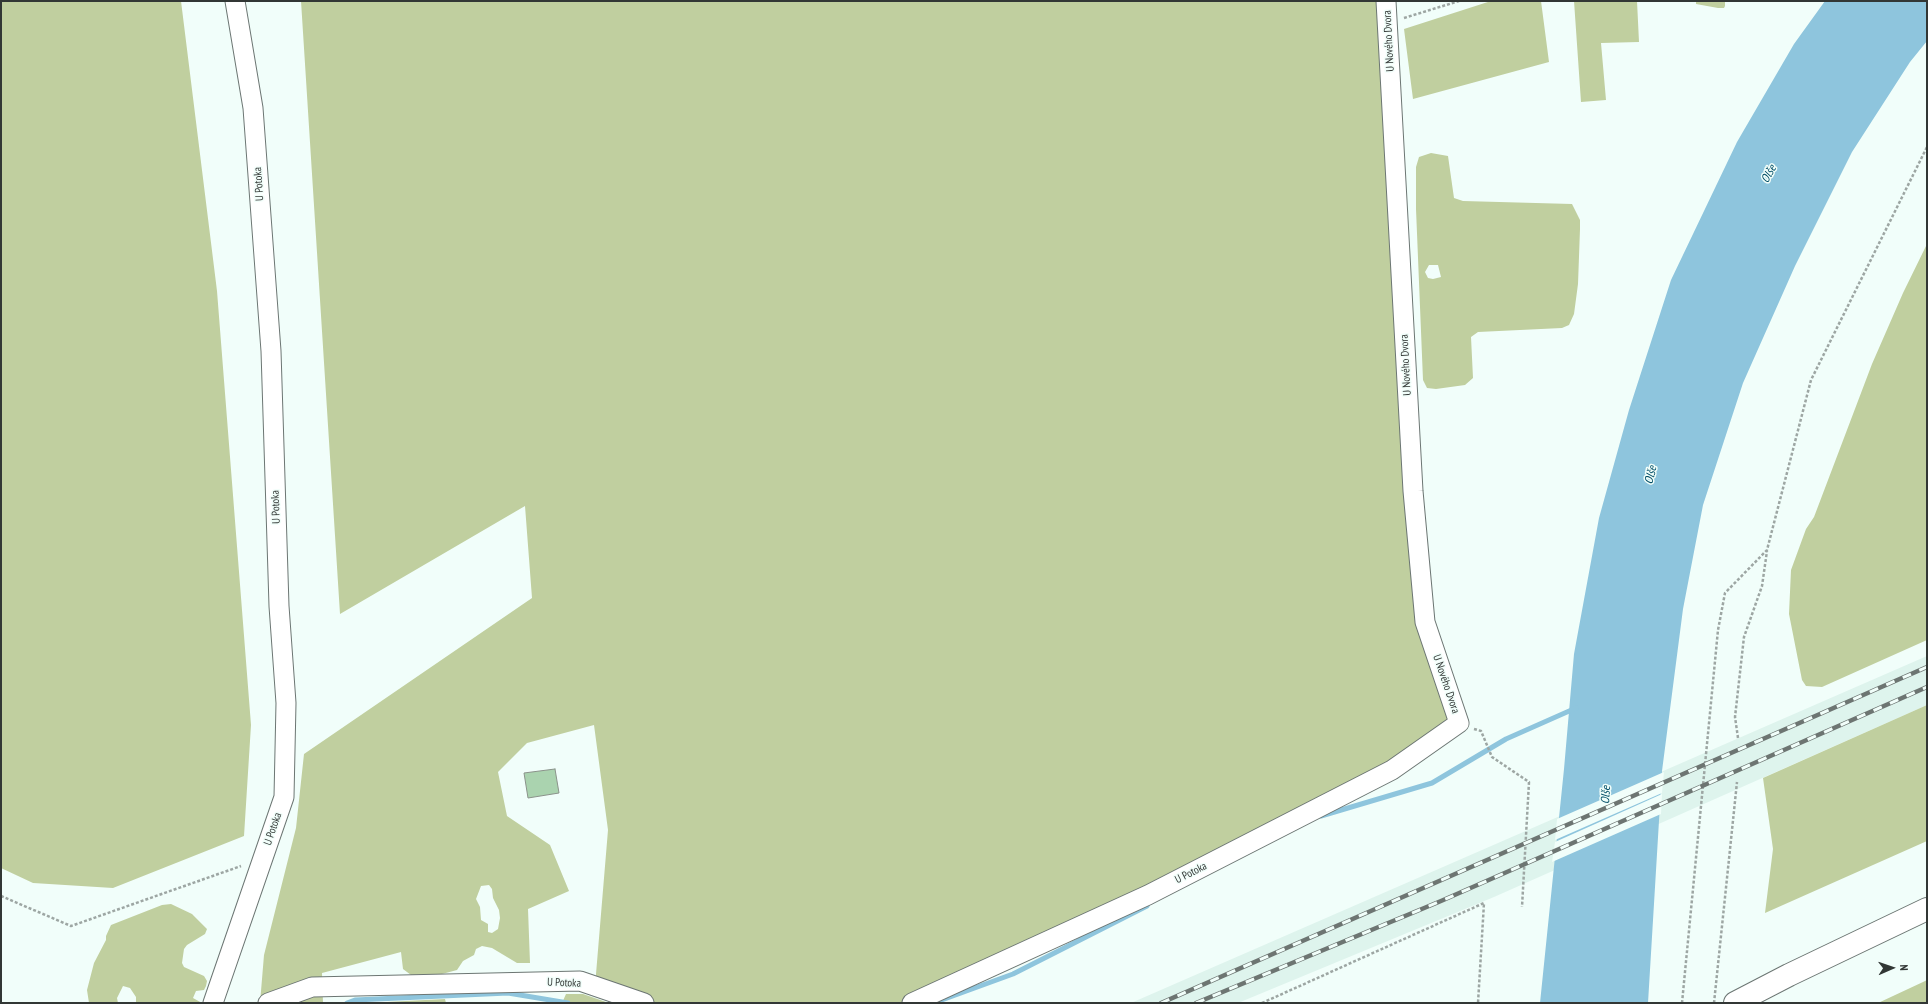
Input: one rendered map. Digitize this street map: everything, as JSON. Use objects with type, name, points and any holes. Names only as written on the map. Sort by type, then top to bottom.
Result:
[{"type":"main road","points":[[1736,1003],[1789,975],[1927,909]]},
{"type":"street","name":"U Potoka","points":[[213,1003],[284,797],[286,703],[279,606],[271,351],[253,108],[235,1]]},
{"type":"street","name":"U Nového Dvora","points":[[1386,1],[1413,491],[1425,622],[1459,723]]},
{"type":"street","name":"U Potoka","points":[[912,1003],[1169,884],[1392,770],[1459,723]]},
{"type":"street","name":"U Potoka","points":[[268,1003],[312,987],[580,981],[644,1003]]},
{"type":"path","points":[[1388,24],[1459,1]]},
{"type":"path","points":[[1738,738],[1735,717],[1744,637],[1762,586],[1767,550],[1811,380],[1927,147]]},
{"type":"path","points":[[1682,1003],[1718,630],[1725,593],[1767,550]]},
{"type":"path","points":[[1459,723],[1481,731],[1492,757],[1529,782],[1522,907]]},
{"type":"path","points":[[1714,1003],[1737,782]]},
{"type":"path","points":[[1,896],[71,926],[244,865],[259,869]]},
{"type":"path","points":[[1262,1003],[1484,903],[1478,1003]]},
{"type":"shaded area","points":[[1927,656],[1927,705],[1494,897],[1238,1003],[1131,1003]]},
{"type":"green space","points":[[1,1],[181,1],[217,291],[251,725],[244,836],[113,888],[33,883],[1,868]]},
{"type":"green space","points":[[301,1],[1386,1],[1425,622],[1459,723],[1392,770],[912,1003],[644,1003],[595,986],[608,830],[594,725],[527,743],[498,772],[507,816],[550,845],[569,891],[528,909],[530,963],[517,963],[492,948],[482,946],[476,949],[474,955],[463,961],[457,970],[442,974],[411,975],[403,969],[401,952],[322,973],[323,1003],[260,1003],[264,955],[296,828],[304,754],[532,598],[525,506],[340,614]],"holes":[[[489,885],[492,889],[493,898],[499,910],[500,918],[498,929],[492,933],[488,932],[488,924],[481,920],[480,907],[476,899],[481,886]]]},
{"type":"green space","points":[[1491,1],[1541,1],[1549,62],[1413,99],[1404,29]]},
{"type":"green space","points":[[1574,1],[1637,1],[1639,42],[1601,43],[1606,100],[1581,102]]},
{"type":"green space","points":[[1696,1],[1725,1],[1725,6],[1724,8],[1718,8],[1696,4]]},
{"type":"green space","points":[[1431,153],[1448,156],[1454,198],[1463,201],[1572,204],[1580,220],[1578,284],[1574,314],[1569,325],[1562,328],[1478,332],[1471,337],[1473,378],[1465,385],[1436,389],[1427,388],[1423,380],[1416,209],[1416,167],[1419,157]],"holes":[[[1429,265],[1438,265],[1441,277],[1433,279],[1428,278],[1425,272]]]},
{"type":"green space","points":[[1927,244],[1927,640],[1822,687],[1806,686],[1802,680],[1789,614],[1791,570],[1806,529],[1814,517],[1872,364],[1903,293]]},
{"type":"green space","points":[[1927,705],[1927,841],[1765,913],[1773,849],[1763,778]]},
{"type":"green space","points":[[171,904],[192,914],[207,929],[205,934],[187,945],[184,949],[182,963],[184,967],[204,976],[207,981],[204,990],[196,991],[193,998],[202,1003],[136,1003],[136,997],[130,988],[123,986],[117,998],[118,1003],[89,1003],[87,990],[94,963],[106,940],[106,936],[111,925],[162,905]]},
{"type":"green space","points":[[1927,980],[1927,1003],[1878,1003],[1923,982]]},
{"type":"green space","points":[[566,994],[583,994],[609,1003],[562,1003]]},
{"type":"green space","points":[[445,999],[446,1003],[366,1003]]},
{"type":"water","name":"Olše","points":[[1825,1],[1927,1],[1927,41],[1910,62],[1852,152],[1795,266],[1743,383],[1703,505],[1683,609],[1662,771],[1648,1003],[1540,1003],[1574,654],[1599,518],[1629,410],[1671,280],[1737,142],[1794,44]]},
{"type":"pier","points":[[1664,772],[1662,793],[1555,840],[1557,819]]},
{"type":"pier","points":[[1662,794],[1661,814],[1552,862],[1555,842]]},
{"type":"building","points":[[555,769],[559,793],[528,798],[524,773]]},
{"type":"waterway","points":[[1321,816],[1432,783],[1506,739],[1576,708]]},
{"type":"waterway","points":[[936,1002],[1013,974],[1147,906]]},
{"type":"waterway","points":[[347,1003],[355,1000],[508,993],[568,1003]]},
{"type":"railway","points":[[1161,1003],[1927,667]]},
{"type":"railway","points":[[1196,1003],[1441,901],[1927,687]]}]
